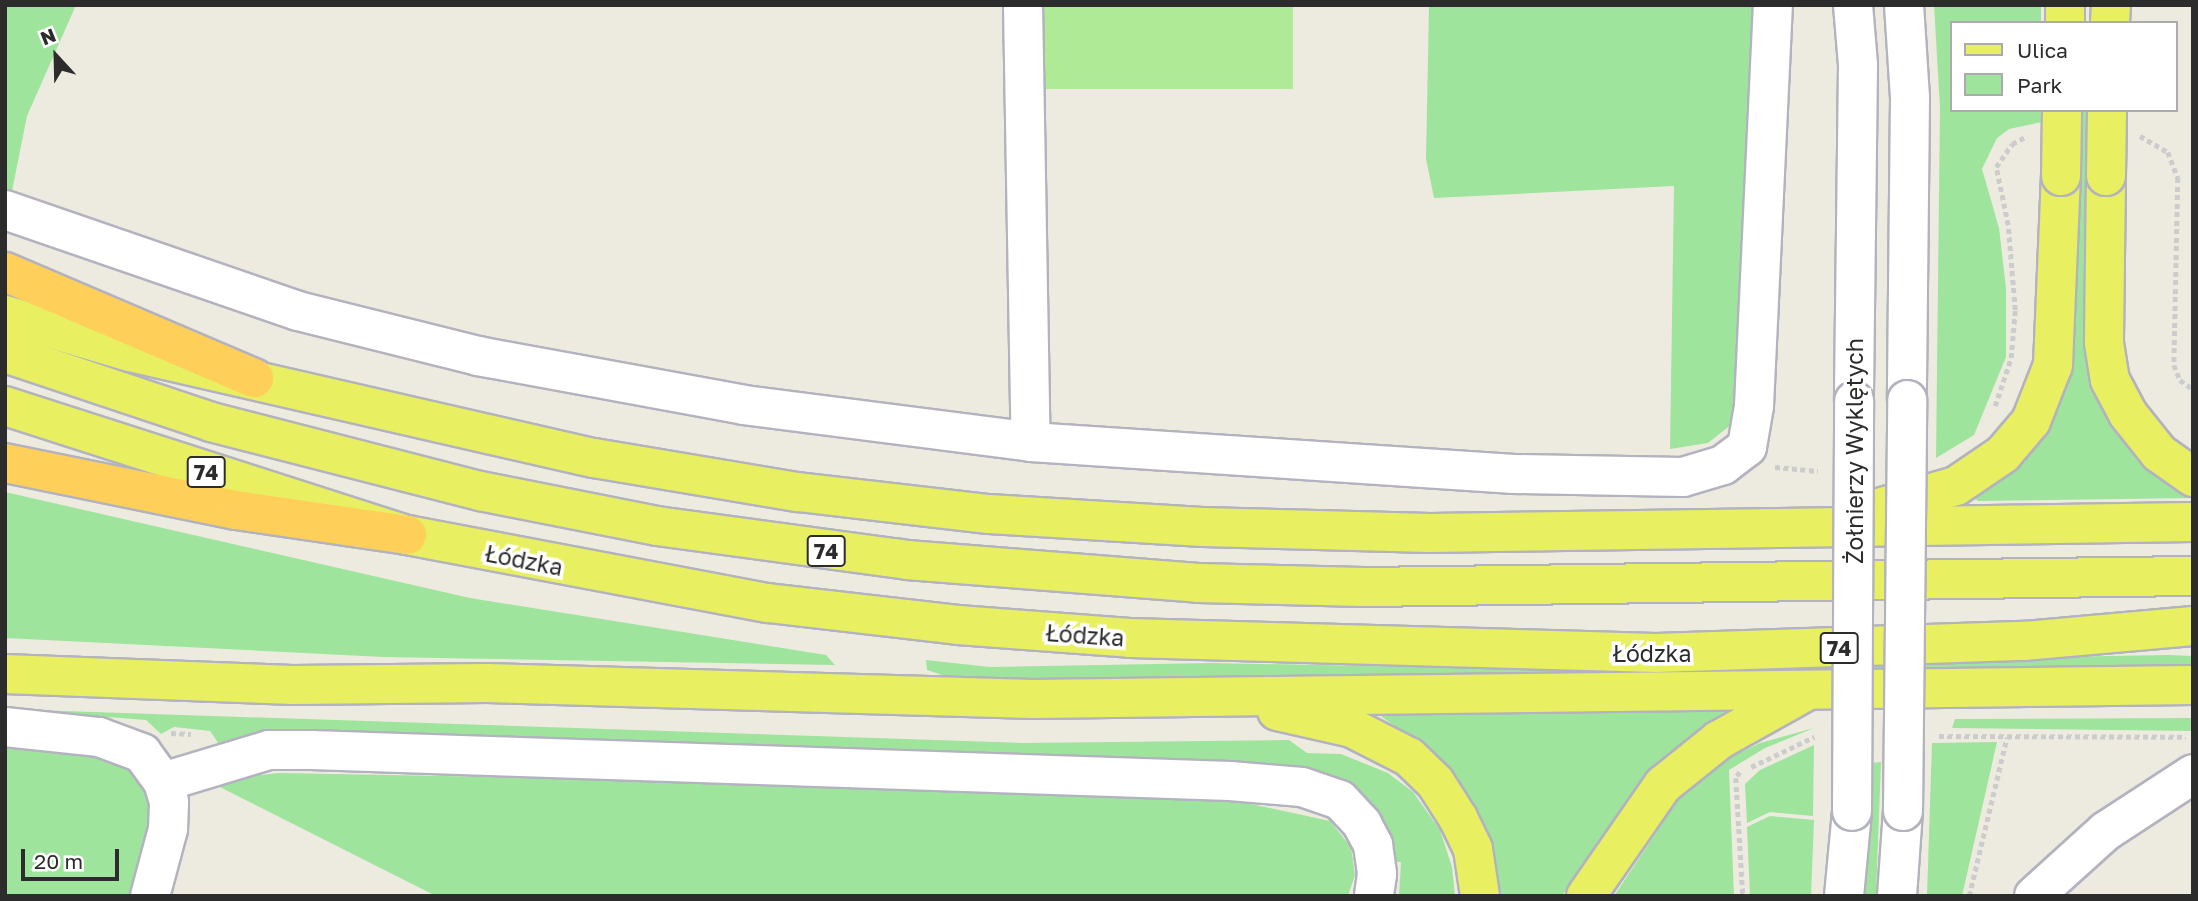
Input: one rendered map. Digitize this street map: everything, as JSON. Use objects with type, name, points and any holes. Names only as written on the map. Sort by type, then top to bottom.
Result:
[{"type":"highway","points":[[5,272],[254,378]]},
{"type":"highway","points":[[5,463],[236,510],[407,535]]},
{"type":"main road","points":[[1816,528],[1956,486],[2003,454],[2031,421],[2053,365],[2062,112]]},
{"type":"main road","points":[[2107,112],[2104,343],[2110,380],[2128,414],[2159,453],[2193,477]]},
{"type":"main road","points":[[5,315],[130,352],[254,378],[594,458],[798,492],[989,514],[1313,531],[1816,528],[2193,522]]},
{"type":"main road","name":"74","points":[[5,353],[211,422],[480,491],[669,528],[907,560],[1198,583],[1376,587],[2193,576]]},
{"type":"main road","name":"Łódzka","points":[[5,406],[407,535],[768,603],[958,625],[1130,638],[1656,653],[2149,632],[2193,626]]},
{"type":"main road","points":[[5,674],[293,685],[487,683],[1033,699],[2193,685]]},
{"type":"main road","points":[[1586,896],[1663,785],[1719,740],[1810,689]]},
{"type":"main road","points":[[1202,698],[1321,719],[1352,728],[1409,757],[1435,782],[1458,818],[1473,849],[1479,896]]},
{"type":"street","points":[[1023,5],[1031,442]]},
{"type":"street","points":[[5,210],[298,311],[478,356],[744,405],[1031,442],[1514,474],[1683,478],[1723,465],[1746,447],[1754,406],[1775,46],[1773,5]]},
{"type":"street","name":"Żołnierzy Wyklętych","points":[[1844,896],[1852,811],[1858,65],[1853,5]]},
{"type":"street","points":[[1897,896],[1903,811],[1910,98],[1904,5]]},
{"type":"street","points":[[2149,632],[2193,634]]},
{"type":"street","points":[[5,727],[120,742],[142,753],[163,782],[169,802],[168,829],[152,888]]},
{"type":"street","points":[[163,782],[269,750],[311,750],[1202,780],[1302,787],[1340,800],[1362,824],[1373,845],[1377,874],[1374,896]]},
{"type":"street","points":[[2035,896],[2068,861],[2106,831],[2193,774]]},
{"type":"path","points":[[1931,736],[2193,737]]},
{"type":"path","points":[[1969,896],[2007,736]]},
{"type":"path","points":[[1743,896],[1736,778],[1814,737]]},
{"type":"green space","points":[[5,5],[76,5],[27,116],[12,191],[5,188]]},
{"type":"green space","points":[[1034,5],[1293,5],[1293,89],[1034,89]]},
{"type":"green space","points":[[1429,5],[1761,5],[1737,420],[1708,443],[1670,449],[1674,186],[1434,198],[1426,159]]},
{"type":"green space","points":[[1934,5],[2041,5],[2041,21],[1950,21],[1950,112],[2042,112],[2042,122],[2009,129],[1997,138],[1982,169],[1999,228],[2006,288],[2006,357],[1974,435],[1936,458],[1940,108]]},
{"type":"green space","points":[[2079,112],[2093,112],[2102,405],[2132,454],[2193,498],[1978,501],[1974,498],[2050,422],[2066,379],[2074,324]]},
{"type":"green space","points":[[5,492],[470,598],[826,655],[835,665],[383,657],[5,638]]},
{"type":"green space","points":[[2193,656],[2193,670],[1075,685],[948,677],[927,670],[926,660],[990,667],[1212,663],[1419,667]]},
{"type":"green space","points":[[5,709],[1023,743],[1289,740],[1307,753],[1341,754],[1388,773],[1413,792],[1440,830],[1452,867],[1455,896],[1399,896],[1401,862],[1390,862],[1362,802],[221,747],[210,731],[174,727],[161,734],[146,720]]},
{"type":"green space","points":[[1728,709],[1662,760],[1638,786],[1562,896],[1497,896],[1482,824],[1462,786],[1429,750],[1382,717],[1382,712]]},
{"type":"green space","points":[[2193,718],[2193,731],[1952,728],[1955,719]]},
{"type":"green space","points":[[1814,728],[1765,748],[1729,770],[1734,896],[1614,896],[1684,791],[1725,760],[1760,743]]},
{"type":"green space","points":[[5,739],[139,764],[158,796],[143,896],[5,896]]},
{"type":"green space","points":[[1997,742],[1962,896],[1927,896],[1932,743]]},
{"type":"green space","points":[[1814,745],[1813,816],[1770,812],[1747,823],[1745,784],[1760,770]]},
{"type":"green space","points":[[1881,762],[1876,896],[1863,896],[1871,763]]},
{"type":"green space","points":[[279,773],[703,781],[1233,800],[1330,821],[1351,847],[1355,875],[1348,896],[436,896],[208,781]]},
{"type":"green space","points":[[1770,816],[1814,820],[1811,896],[1750,896],[1747,827]]}]
